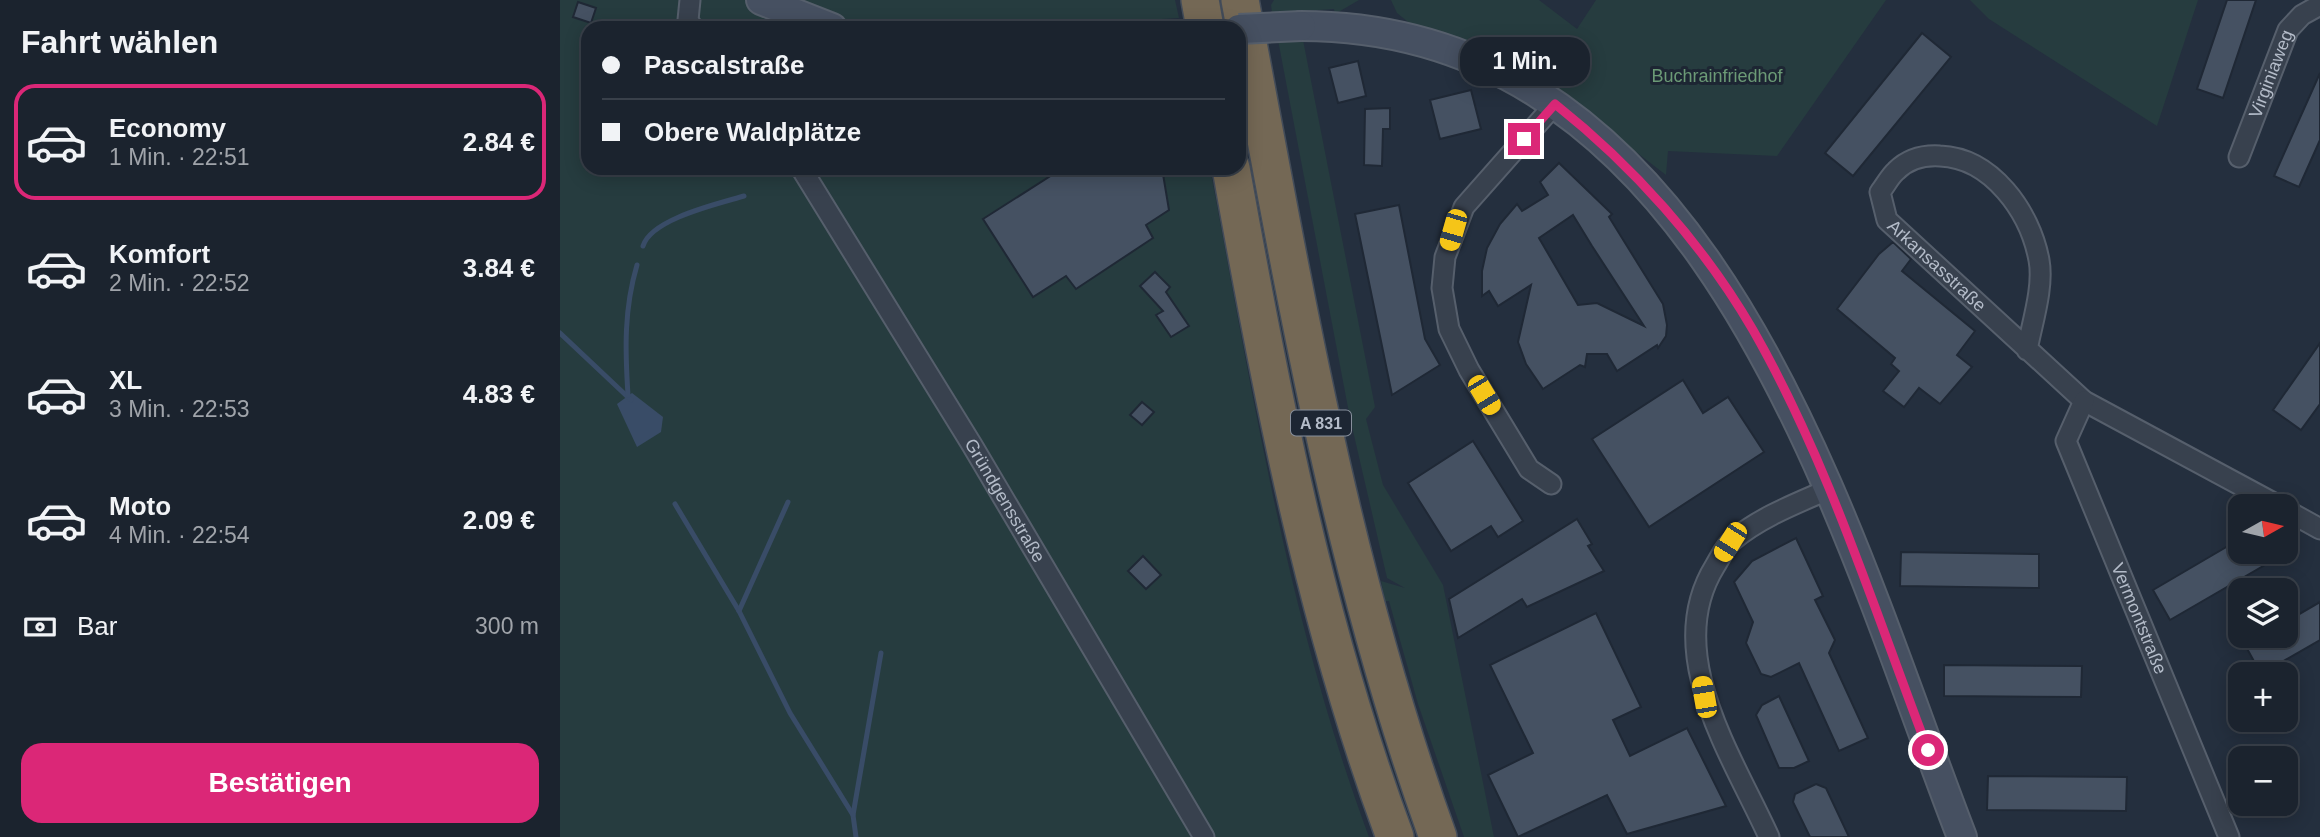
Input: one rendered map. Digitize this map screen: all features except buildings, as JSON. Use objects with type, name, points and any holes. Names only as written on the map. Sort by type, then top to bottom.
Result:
[{"type":"highway","points":[[1200,0],[1204,21]]},
{"type":"highway","name":"A 831","points":[[1240,0],[1244,21]]},
{"type":"highway","name":"A 831","points":[[1246,31],[1334,484],[1377,654],[1404,744],[1438,837]]},
{"type":"highway","name":"A 831","points":[[1232,175],[1264,342],[1305,532],[1349,698],[1395,837]]},
{"type":"street","points":[[689,21],[690,0]]},
{"type":"street","points":[[761,0],[814,21]]},
{"type":"street","name":"Virginiaweg","points":[[2239,157],[2288,30],[2302,15],[2320,5]]},
{"type":"street","points":[[1246,29],[1301,26],[1362,29],[1419,40],[1498,70],[1555,104],[1601,144],[1660,203],[1733,299],[1791,404],[1962,837]]},
{"type":"street","points":[[1551,484],[1530,469],[1469,370],[1449,329],[1442,288],[1445,257],[1464,207],[1555,104]]},
{"type":"street","name":"Arkansasstraße","points":[[2027,350],[2040,262],[2030,227],[2012,199],[1986,170],[1958,156],[1923,155],[1896,170],[1880,192],[1887,220],[2027,350],[2084,401],[2257,494]]},
{"type":"street","name":"Gründgensstraße","points":[[805,175],[972,445],[1204,837]]},
{"type":"street","name":"Vermontstraße","points":[[2084,401],[2066,441],[2229,837]]},
{"type":"street","points":[[1769,837],[1704,697],[1697,656],[1697,607],[1708,578],[1730,542],[1763,519],[1827,490]]},
{"type":"street","points":[[2298,517],[2320,529]]},
{"type":"green space","points":[[560,0],[1175,0],[1179,18],[1145,21],[581,21],[581,175],[1211,175],[1258,422],[1294,590],[1316,673],[1369,837],[560,837]]},
{"type":"green space","points":[[1274,0],[1359,0],[1335,14],[1334,9],[1272,13],[1271,5]]},
{"type":"green space","name":"Buchrainfriedhof","points":[[1391,0],[1539,0],[1577,29],[1596,0],[1886,0],[1777,156],[1668,151],[1666,175],[1536,75],[1463,41],[1413,26],[1397,13]]},
{"type":"green space","points":[[1970,0],[2198,0],[2157,126],[1989,19]]},
{"type":"green space","points":[[1278,40],[1303,40],[1375,407],[1366,419],[1383,485],[1443,585],[1494,837],[1464,837],[1418,704],[1389,601],[1385,601],[1381,581],[1405,588],[1387,578],[1350,418]]},
{"type":"water","points":[[632,393],[663,417],[661,432],[637,447],[617,404]]},
{"type":"waterway","points":[[643,246],[649,236],[671,220],[744,196]]},
{"type":"waterway","points":[[628,395],[626,329],[637,265]]},
{"type":"waterway","points":[[560,333],[631,400]]},
{"type":"waterway","points":[[739,611],[788,502]]},
{"type":"waterway","points":[[675,504],[739,611],[790,713],[853,815],[856,837]]},
{"type":"waterway","points":[[853,815],[881,653]]},
{"type":"route","points":[[1524,139],[1555,104],[1582,125],[1660,203],[1733,299],[1753,330],[1811,450],[1850,543],[1928,750]]}]
